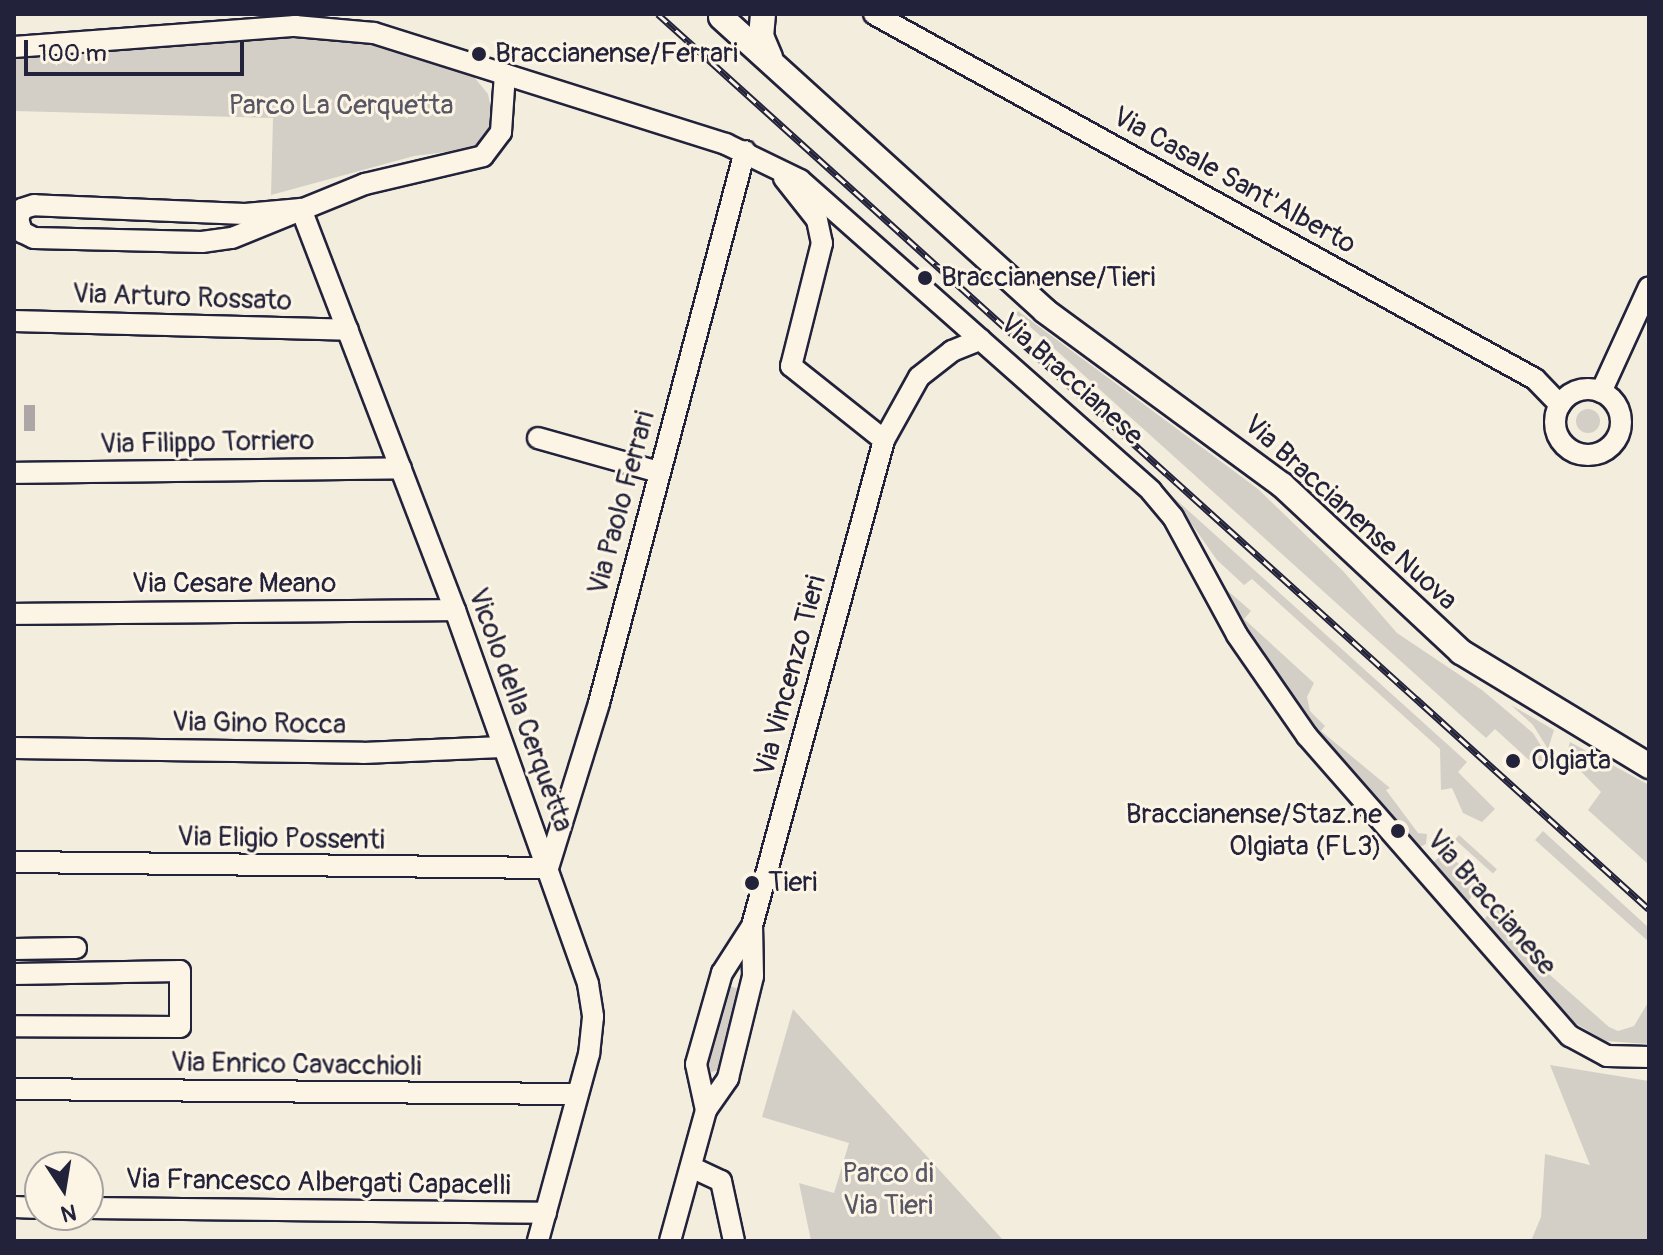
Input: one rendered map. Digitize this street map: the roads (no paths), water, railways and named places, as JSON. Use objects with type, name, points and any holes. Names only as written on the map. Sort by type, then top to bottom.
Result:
[{"type":"main road","points":[[717,15],[752,14]]},
{"type":"main road","points":[[763,14],[761,36],[773,63]]},
{"type":"main road","name":"Via Braccianense Nuova","points":[[717,15],[1045,311],[1282,485],[1461,652],[1649,766]]},
{"type":"street","name":"Via Casale Sant'Alberto","points":[[874,14],[1535,379],[1560,405]]},
{"type":"street","name":"Via Braccianese","points":[[14,47],[193,23],[360,31],[426,45],[505,74],[745,151],[772,163],[833,205],[1158,500],[1258,669],[1307,736],[1570,1036],[1607,1056],[1649,1057]]},
{"type":"street","points":[[301,209],[245,214],[34,205],[22,209],[18,219],[22,232],[34,238],[202,242],[244,234],[388,177],[488,153],[501,132],[505,74]]},
{"type":"street","name":"Via Paolo Ferrari","points":[[548,868],[599,703],[745,151]]},
{"type":"street","points":[[772,163],[811,211],[822,235],[791,366],[884,440]]},
{"type":"street","name":"Vicolo della Cerquetta","points":[[301,209],[455,610],[548,868],[592,1006],[591,1040],[538,1241]]},
{"type":"street","points":[[1601,392],[1649,287]]},
{"type":"street","name":"Via Arturo Rossato","points":[[14,321],[348,330]]},
{"type":"street","name":"Via Vincenzo Tieri","points":[[670,1241],[706,1110],[728,1078],[751,989],[752,926],[884,440],[919,377],[952,351],[981,339]]},
{"type":"street","points":[[1601,392],[1617,407],[1620,430],[1598,454],[1575,453],[1559,438],[1560,405],[1573,393],[1601,392]]},
{"type":"street","points":[[538,438],[659,472]]},
{"type":"street","name":"Via Filippo Torriero","points":[[14,473],[401,468]]},
{"type":"street","name":"Via Cesare Meano","points":[[14,614],[455,610]]},
{"type":"street","name":"Via Gino Rocca","points":[[14,748],[363,753],[502,747]]},
{"type":"street","name":"Via Eligio Possenti","points":[[14,862],[548,868]]},
{"type":"street","name":"Via Vincenzo Tieri","points":[[706,1110],[696,1064],[722,975],[752,926]]},
{"type":"street","points":[[14,949],[76,948]]},
{"type":"street","points":[[14,974],[180,971],[180,1027],[14,1026]]},
{"type":"street","points":[[722,975],[741,978],[751,989]]},
{"type":"street","points":[[696,1064],[709,1076],[728,1078]]},
{"type":"street","name":"Via Enrico Cavacchioli","points":[[14,1089],[577,1094]]},
{"type":"street","points":[[691,1167],[721,1181],[734,1241]]},
{"type":"street","name":"Via Francesco Albergati Capacelli","points":[[104,1208],[546,1213]]},
{"type":"railway","points":[[658,14],[1649,909]]},
{"type":"place","name":"Braccianense/Ferrari","points":[[479,54]]},
{"type":"place","name":"Braccianense/Tieri","points":[[925,278]]},
{"type":"place","name":"Olgiata","points":[[1513,761]]},
{"type":"place","name":"Braccianense/Staz.ne Olgiata (FL3)","points":[[1398,831]]},
{"type":"place","name":"Tieri","points":[[752,883]]},
{"type":"park label","name":"Parco La Cerquetta","points":[[341,106]]},
{"type":"park label","name":"Parco di Via Tieri","points":[[888,1190]]}]
